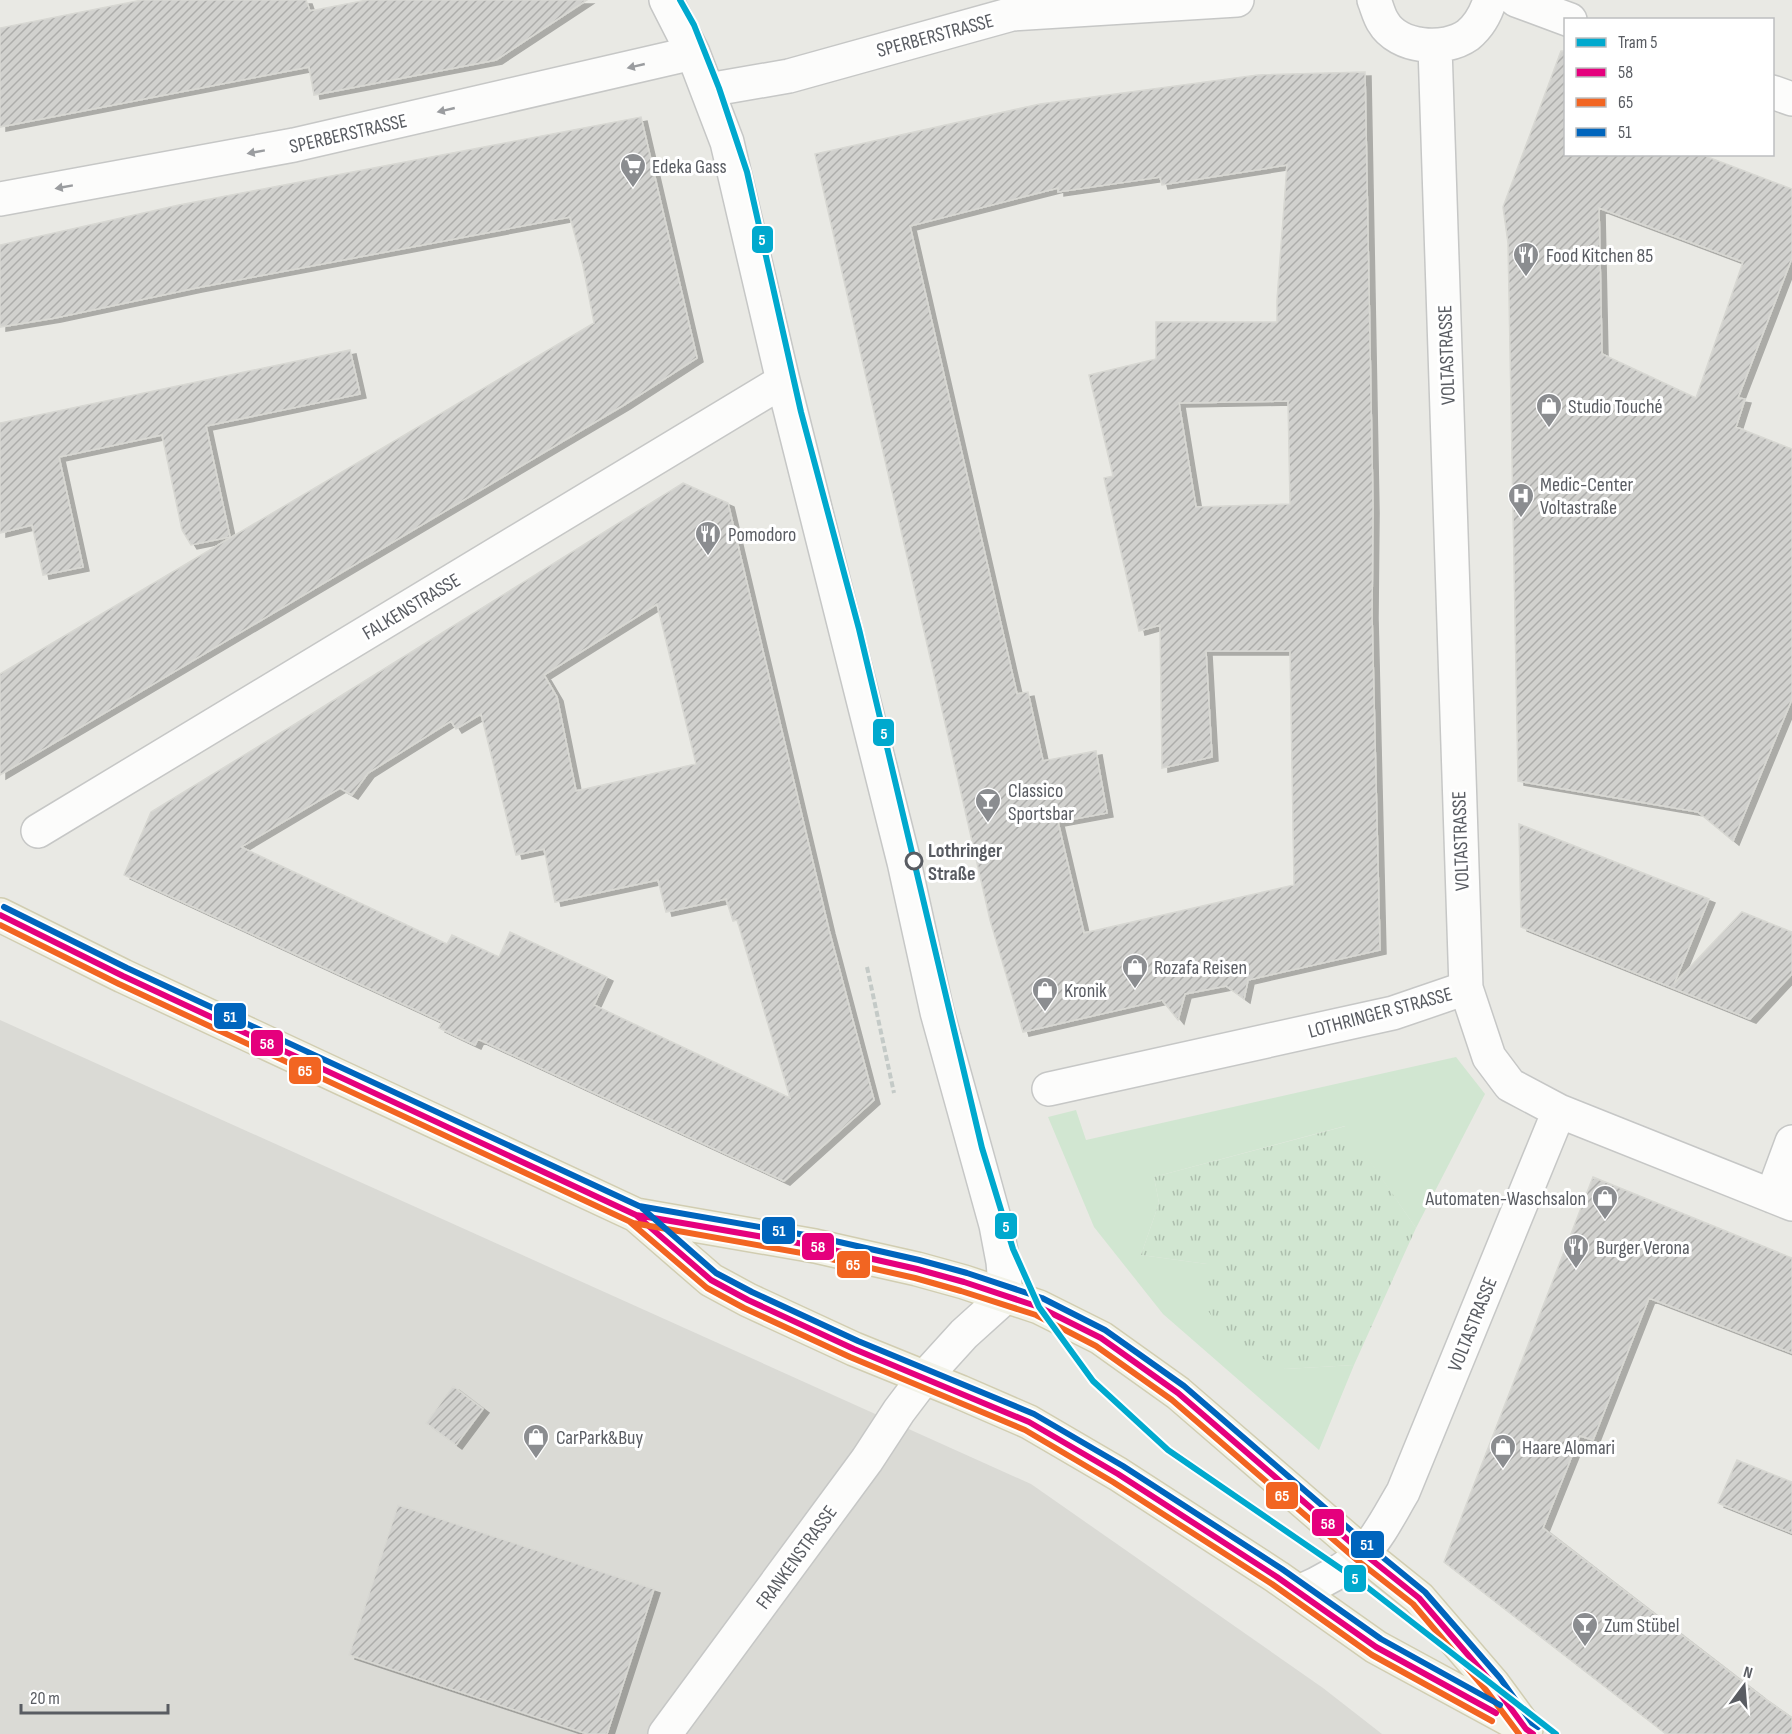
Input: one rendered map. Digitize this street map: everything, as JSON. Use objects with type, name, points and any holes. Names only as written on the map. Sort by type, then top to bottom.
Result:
[{"type":"main road","points":[[0,915],[123,976],[636,1215],[815,1246],[917,1269],[1039,1307],[1101,1338],[1178,1393],[1363,1553],[1419,1598],[1529,1731]]},
{"type":"main road","points":[[636,1215],[711,1280],[748,1300],[854,1349],[1029,1422],[1118,1473],[1299,1592],[1376,1647],[1529,1731]]},
{"type":"street","points":[[666,0],[693,53],[727,142],[783,381],[902,850],[937,1012],[996,1225],[1006,1296]]},
{"type":"street","name":"SPERBERSTRASSE","points":[[708,90],[789,75],[1010,7],[1237,0]]},
{"type":"street","points":[[1374,0],[1383,23],[1403,40],[1435,47],[1467,36],[1486,15],[1490,0]]},
{"type":"street","points":[[1516,0],[1565,18]]},
{"type":"street","name":"VOLTASTRASSE","points":[[1299,1592],[1317,1584],[1363,1553],[1384,1525],[1403,1492],[1559,1112],[1510,1085],[1489,1057],[1466,988],[1435,47]]},
{"type":"street","name":"SPERBERSTRASSE","points":[[0,199],[294,145],[693,53]]},
{"type":"street","points":[[1774,92],[1792,99]]},
{"type":"street","name":"FALKENSTRASSE","points":[[38,831],[783,381]]},
{"type":"street","name":"LOTHRINGER STRASSE","points":[[1049,1089],[1393,1013],[1466,988]]},
{"type":"street","points":[[1559,1112],[1782,1200],[1792,1142]]},
{"type":"street","name":"FRANKENSTRASSE","points":[[665,1734],[854,1478],[924,1378],[964,1334],[1006,1296]]},
{"type":"path","points":[[867,967],[894,1093]]},
{"type":"shaded area","points":[[0,1020],[1031,1484],[1323,1688],[1382,1734],[0,1734]]},
{"type":"green space","points":[[1456,1057],[1485,1094],[1416,1228],[1345,1126],[1154,1177],[1159,1203],[1141,1255],[1207,1264],[1285,1369],[1354,1365],[1319,1450],[1163,1314],[1094,1227],[1048,1117],[1076,1110],[1086,1140]]},
{"type":"green space","points":[[1346,1126],[1416,1228],[1354,1365],[1285,1369],[1230,1344],[1201,1300],[1207,1264],[1141,1255],[1159,1203],[1154,1177]]},
{"type":"building","points":[[142,0],[306,0],[310,11],[367,0],[587,0],[496,60],[314,95],[309,67],[0,127],[0,28]]},
{"type":"building","points":[[1561,51],[1564,51],[1564,156],[1705,156],[1792,189],[1792,258],[1738,398],[1745,399],[1736,427],[1792,449],[1792,699],[1733,841],[1698,812],[1518,781],[1508,243],[1503,207]],"holes":[[[1599,208],[1743,262],[1696,398],[1602,354]]]},
{"type":"building","points":[[1365,72],[1373,509],[1372,614],[1380,950],[1248,980],[1244,999],[1226,986],[1185,994],[1178,1020],[1162,1000],[1023,1032],[990,920],[815,154],[1040,104],[1258,75]],"holes":[[[1287,165],[1277,322],[1156,322],[1156,359],[1089,375],[1113,476],[1104,478],[1139,631],[1160,625],[1162,768],[1212,757],[1206,651],[1290,651],[1294,885],[1084,933],[1058,822],[1107,813],[1096,751],[1043,761],[1028,692],[1017,694],[910,226],[1058,188],[1058,192],[1160,177],[1162,185]],[[1288,401],[1290,504],[1196,507],[1179,403]]]},
{"type":"building","points":[[641,117],[697,358],[624,405],[0,775],[0,674],[594,323],[583,266],[570,217],[0,327],[0,245],[179,205]]},
{"type":"building","points":[[350,350],[360,394],[206,426],[230,537],[191,545],[182,530],[162,435],[59,457],[83,567],[43,575],[32,525],[0,533],[0,423]]},
{"type":"building","points":[[683,483],[728,503],[829,930],[874,1100],[784,1181],[478,1039],[475,1045],[439,1028],[442,1022],[124,875],[151,812]],"holes":[[[657,604],[696,764],[576,791],[557,697],[544,675]],[[481,714],[516,855],[544,849],[555,902],[658,880],[666,912],[726,899],[733,921],[737,920],[790,1098],[594,1005],[607,977],[510,932],[499,957],[452,935],[447,944],[241,847],[340,788],[352,795],[368,773],[451,721],[456,729]]]},
{"type":"building","points":[[1519,824],[1709,899],[1674,984],[1742,912],[1792,932],[1792,974],[1750,1019],[1521,927]]},
{"type":"building","points":[[1593,1177],[1792,1258],[1792,1353],[1649,1298],[1593,1440],[1580,1436],[1543,1528],[1792,1718],[1792,1734],[1666,1734],[1444,1562]]},
{"type":"building","points":[[453,1386],[483,1409],[456,1445],[426,1423]]},
{"type":"building","points":[[1737,1460],[1792,1482],[1792,1533],[1718,1503]]},
{"type":"building","points":[[398,1505],[654,1589],[607,1734],[587,1734],[349,1655]]},
{"type":"tram line","name":"5","points":[[680,0],[694,25],[719,88],[747,172],[801,412],[859,629],[982,1148],[1013,1249],[1039,1307],[1093,1381],[1168,1450],[1363,1584],[1556,1734]]},
{"type":"transit line","name":"51","points":[[4,907],[127,968],[639,1206],[817,1237],[919,1260],[1042,1298],[1105,1330],[1184,1386],[1425,1592],[1500,1678],[1532,1723],[1538,1727]]},
{"type":"transit line","name":"58","points":[[0,915],[123,976],[636,1215],[815,1246],[917,1269],[1039,1307],[1101,1338],[1178,1393],[1363,1553],[1419,1598],[1493,1684],[1526,1729],[1533,1734]]},
{"type":"transit line","name":"65","points":[[0,925],[119,984],[633,1223],[813,1255],[915,1278],[1036,1315],[1096,1346],[1172,1400],[1357,1560],[1413,1604],[1486,1690],[1519,1734]]},
{"type":"transit line","name":"51","points":[[642,1208],[716,1273],[858,1341],[1034,1414],[1123,1466],[1282,1569],[1381,1639],[1500,1705]]},
{"type":"transit line","name":"58","points":[[636,1215],[711,1280],[748,1300],[854,1349],[1029,1422],[1118,1474],[1277,1577],[1376,1647],[1496,1713]]},
{"type":"transit line","name":"65","points":[[630,1222],[707,1288],[744,1308],[850,1357],[1025,1430],[1113,1482],[1272,1584],[1372,1655],[1492,1721]]},
{"type":"place","name":"Edeka Gass","points":[[633,189]]},
{"type":"place","name":"Food Kitchen 85","points":[[1526,278]]},
{"type":"place","name":"Studio Touché","points":[[1549,429]]},
{"type":"place","name":"Medic-Center Voltastraße","points":[[1521,519]]},
{"type":"place","name":"Pomodoro","points":[[708,557]]},
{"type":"place","name":"Classico Sportsbar","points":[[988,824]]},
{"type":"place","name":"Lothringer Straße","points":[[914,861]]},
{"type":"place","name":"Rozafa Reisen","points":[[1135,990]]},
{"type":"place","name":"Kronik","points":[[1045,1013]]},
{"type":"place","name":"Automaten-Waschsalon","points":[[1605,1221]]},
{"type":"place","name":"Burger Verona","points":[[1576,1270]]},
{"type":"place","name":"CarPark&Buy","points":[[536,1460]]},
{"type":"place","name":"Haare Alomari","points":[[1503,1470]]},
{"type":"place","name":"Zum Stübel","points":[[1585,1648]]}]
